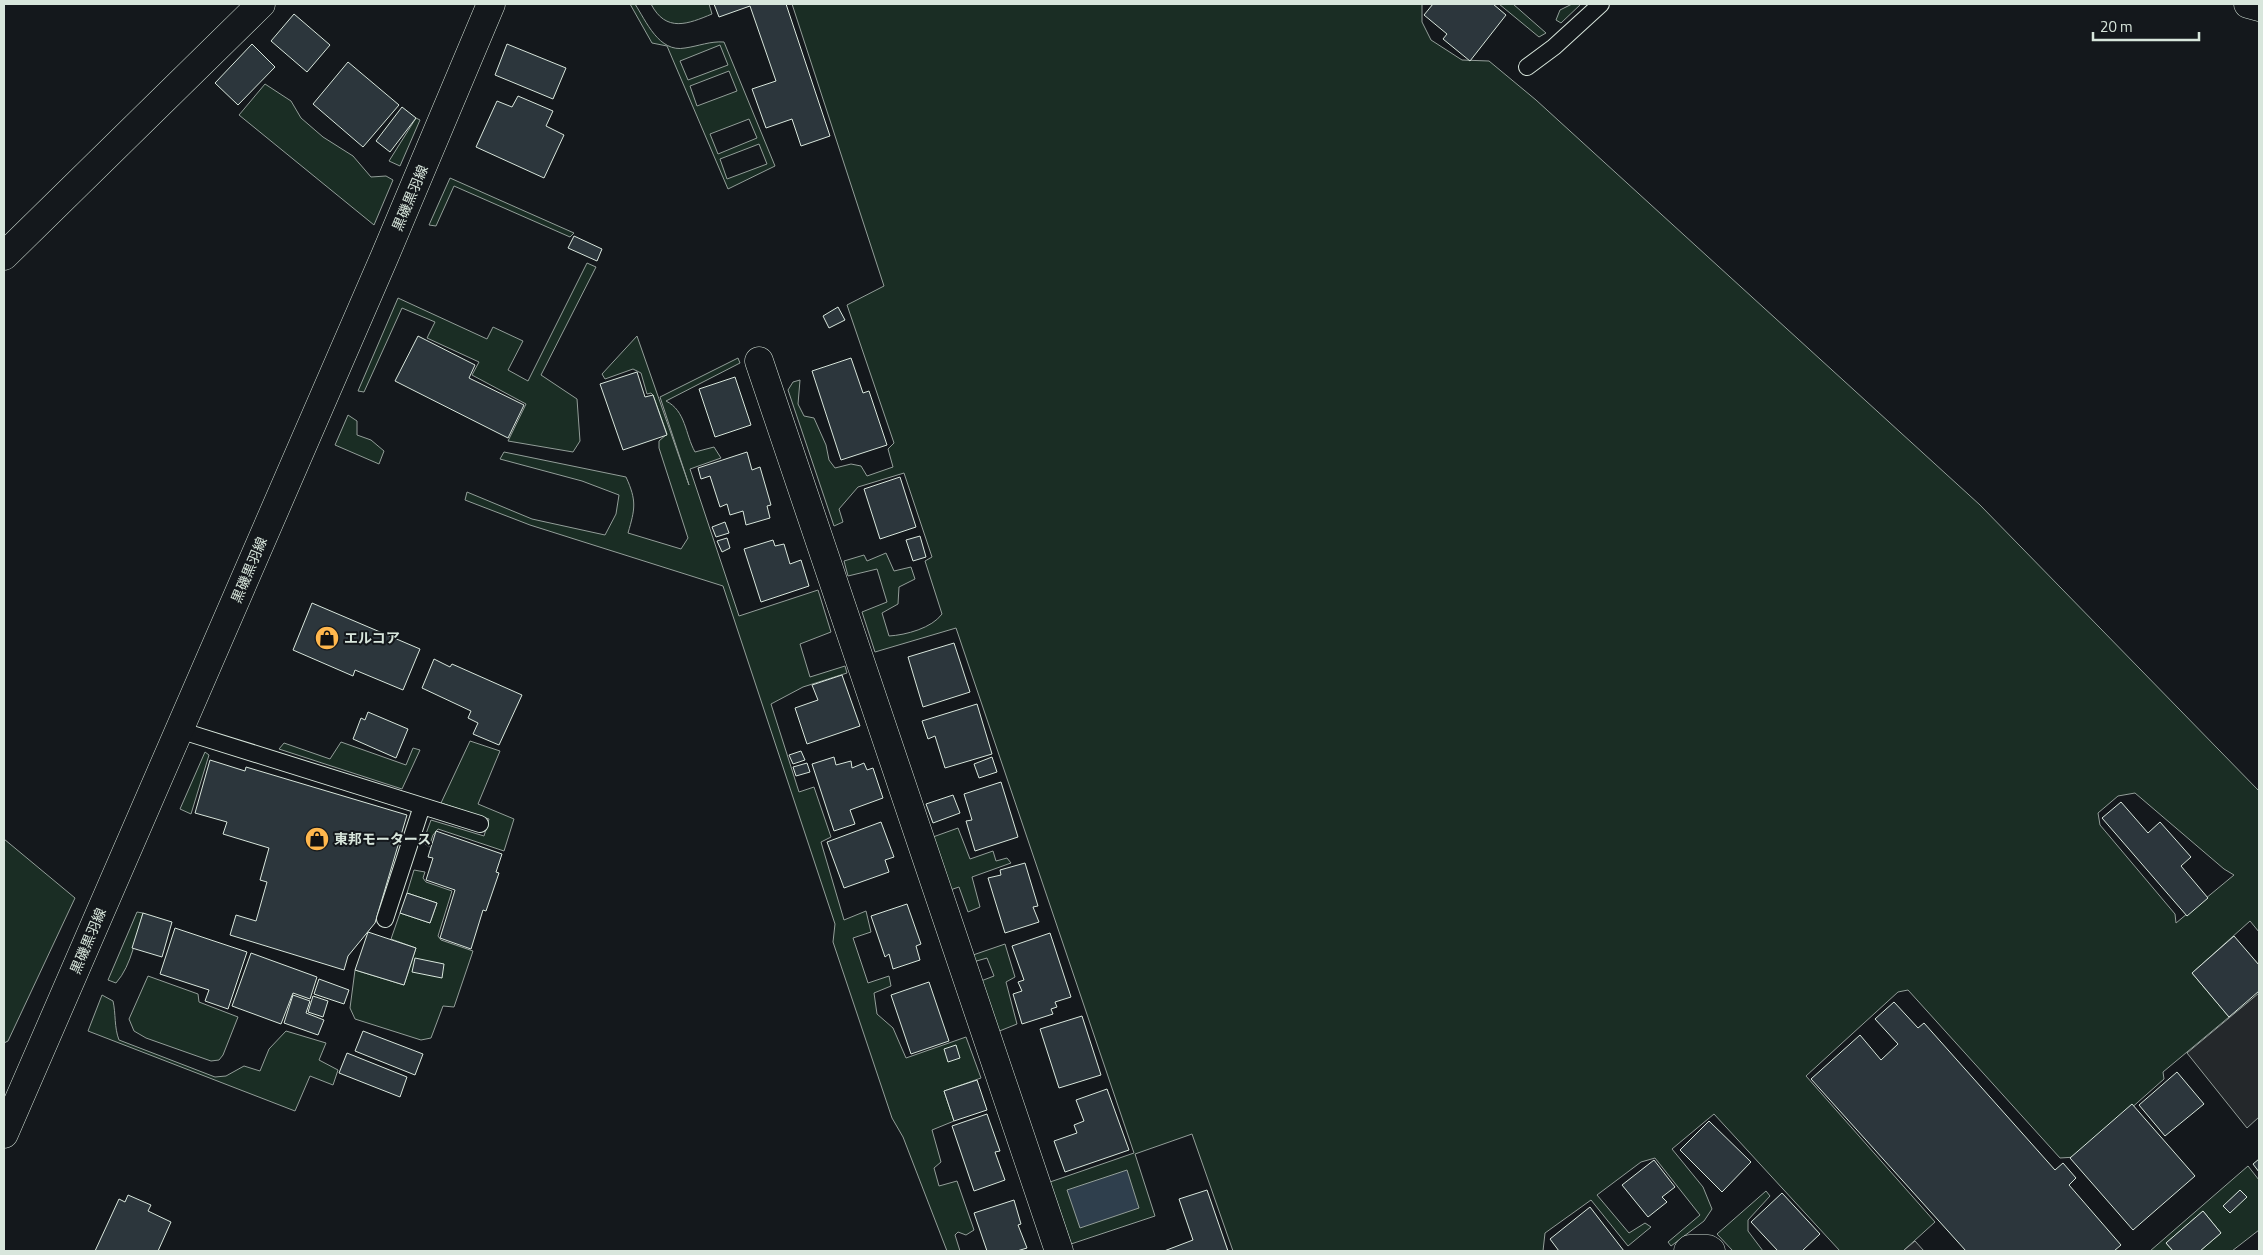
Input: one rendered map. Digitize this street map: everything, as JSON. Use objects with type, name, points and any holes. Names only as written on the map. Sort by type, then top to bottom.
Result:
[{"type":"street","points":[[4,256],[261,4]]},
{"type":"street","name":"黒磯黒羽線","points":[[4,1134],[384,258],[491,4]]},
{"type":"street","points":[[2248,4],[2259,7]]},
{"type":"street","points":[[759,361],[1059,1251]]},
{"type":"street","points":[[1688,1251],[1690,1249],[1708,1249],[1710,1251]]},
{"type":"lane","points":[[1527,67],[1554,47],[1601,4]]},
{"type":"lane","points":[[179,730],[480,824]]},
{"type":"lane","points":[[385,919],[422,806]]},
{"type":"green space","points":[[630,4],[635,4],[654,34],[668,46],[685,48],[724,42],[775,166],[728,189],[667,46],[652,43]],"holes":[[[720,45],[728,65],[688,80],[680,61]],[[729,71],[737,91],[697,106],[690,86]],[[749,119],[757,138],[718,154],[710,134]],[[759,144],[767,164],[727,179],[720,159]]]},
{"type":"green space","points":[[651,4],[709,4],[712,14],[686,23],[671,23],[663,19]]},
{"type":"green space","points":[[792,4],[1422,4],[1422,22],[1431,40],[1462,60],[1489,61],[1536,100],[1980,505],[2259,791],[2259,932],[2250,921],[2192,973],[2229,1017],[2163,1072],[2164,1079],[2076,1157],[2060,1158],[1908,990],[1898,992],[1806,1076],[1935,1222],[1903,1251],[1840,1251],[1714,1114],[1672,1149],[1703,1187],[1712,1209],[1704,1221],[1671,1246],[1668,1242],[1700,1215],[1655,1158],[1641,1162],[1597,1195],[1629,1233],[1645,1223],[1651,1227],[1628,1246],[1591,1200],[1545,1233],[1543,1251],[1233,1251],[1192,1134],[1135,1154],[1155,1216],[1071,1244],[1050,1182],[1134,1153],[956,628],[875,652],[862,612],[887,602],[877,569],[848,576],[844,561],[864,555],[867,561],[886,553],[894,571],[911,567],[915,579],[899,587],[898,604],[882,613],[889,636],[918,630],[938,619],[942,614],[925,561],[932,557],[904,473],[858,487],[839,509],[843,522],[834,526],[788,390],[793,382],[800,380],[798,404],[804,416],[814,418],[826,445],[829,460],[835,468],[851,464],[861,466],[867,476],[893,467],[888,449],[894,443],[847,305],[884,286]],"holes":[[[2135,793],[2224,869],[2234,875],[2176,923],[2175,914],[2100,825],[2098,813],[2118,796]]]},
{"type":"green space","points":[[1499,4],[1513,4],[1546,33],[1539,37]]},
{"type":"green space","points":[[1572,4],[1581,4],[1561,23],[1556,20],[1560,10]]},
{"type":"green space","points":[[265,84],[291,101],[301,118],[323,137],[353,156],[371,177],[386,176],[393,180],[374,225],[239,115]]},
{"type":"green space","points":[[416,118],[420,120],[400,166],[389,161]]},
{"type":"green space","points":[[450,178],[574,233],[570,237],[454,186],[436,226],[429,225]]},
{"type":"green space","points":[[587,263],[596,267],[541,375],[577,399],[580,441],[573,452],[508,441],[526,404],[472,375],[479,362],[427,338],[435,322],[402,308],[364,392],[358,391],[398,298],[487,339],[493,327],[523,341],[508,370],[528,381]]},
{"type":"green space","points":[[637,336],[689,485],[660,397],[738,358],[740,363],[666,401],[678,411],[695,452],[714,447],[721,458],[690,469],[739,616],[818,590],[831,632],[800,644],[810,677],[845,666],[847,673],[803,687],[771,704],[799,792],[814,787],[831,837],[821,842],[844,920],[866,911],[871,932],[853,938],[868,983],[889,976],[891,986],[874,993],[877,1014],[893,1028],[906,1058],[966,1037],[981,1078],[944,1091],[954,1121],[932,1130],[941,1162],[934,1168],[939,1186],[957,1181],[974,1230],[966,1235],[958,1232],[955,1235],[960,1251],[947,1251],[903,1137],[892,1118],[833,942],[835,924],[723,586],[530,525],[465,500],[467,492],[532,519],[605,535],[616,514],[619,495],[582,481],[500,459],[504,452],[626,477],[634,505],[628,533],[681,549],[688,538],[659,448],[659,441],[667,434],[653,395],[651,393],[647,394],[641,373],[633,369],[605,379],[602,374]]},
{"type":"green space","points":[[348,415],[357,421],[357,435],[371,440],[384,451],[379,464],[335,445]]},
{"type":"green space","points":[[470,741],[500,751],[478,804],[514,819],[504,851],[438,829],[433,835],[429,847],[423,842],[431,820],[484,836],[489,819],[441,803]]},
{"type":"green space","points":[[341,742],[406,765],[413,748],[420,750],[402,789],[279,749],[284,743],[330,759]]},
{"type":"green space","points":[[205,752],[209,755],[191,814],[180,809]]},
{"type":"green space","points":[[958,828],[970,859],[993,851],[996,861],[1007,858],[1011,863],[972,877],[980,907],[968,912],[959,887],[950,890],[933,837]]},
{"type":"green space","points":[[4,839],[75,898],[8,1041],[4,1043]]},
{"type":"green space","points":[[414,870],[425,872],[423,878],[426,882],[452,891],[438,936],[441,940],[473,951],[454,1007],[443,1006],[431,1038],[421,1040],[355,1019],[350,1008],[355,970],[404,985],[416,948],[391,939],[400,913],[430,923],[437,903],[407,893]]},
{"type":"green space","points":[[137,912],[143,913],[133,950],[126,968],[116,983],[108,980]]},
{"type":"green space","points":[[1005,944],[1015,977],[1006,982],[1017,1024],[997,1032],[981,981],[994,976],[987,958],[973,962],[973,955]]},
{"type":"green space","points":[[148,976],[198,994],[199,1002],[238,1017],[223,1055],[219,1060],[211,1061],[146,1038],[134,1031],[129,1019]]},
{"type":"green space","points":[[102,995],[113,1001],[119,1040],[215,1077],[226,1076],[244,1066],[260,1071],[269,1049],[286,1031],[326,1043],[319,1060],[338,1070],[333,1085],[310,1076],[295,1111],[88,1031]]},
{"type":"green space","points":[[2248,1166],[2259,1180],[2259,1230],[2232,1251],[2200,1251],[2221,1233],[2203,1211],[2166,1243],[2173,1251],[2150,1251]],"holes":[[[2240,1190],[2247,1197],[2224,1206]]]},
{"type":"green space","points":[[1766,1191],[1770,1196],[1748,1220],[1748,1231],[1763,1251],[1733,1251],[1717,1234]]},
{"type":"shaded area","points":[[2259,993],[2259,1117],[2247,1128],[2187,1053]]},
{"type":"shaded area","points":[[1915,1241],[1924,1251],[1903,1251]]},
{"type":"water","points":[[1127,1170],[1139,1208],[1080,1228],[1067,1190]]},
{"type":"building","points":[[714,4],[786,4],[830,136],[801,146],[792,119],[766,128],[752,89],[776,81],[750,6],[719,17]]},
{"type":"building","points":[[1433,4],[1493,4],[1506,15],[1470,61],[1443,39],[1447,34],[1424,15]]},
{"type":"building","points":[[294,14],[330,45],[307,72],[271,41]]},
{"type":"building","points":[[252,44],[275,67],[238,105],[215,83]]},
{"type":"building","points":[[507,44],[566,68],[553,99],[495,75]]},
{"type":"building","points":[[348,62],[399,105],[363,147],[313,104]]},
{"type":"building","points":[[518,96],[553,111],[546,126],[564,135],[544,178],[476,147],[497,101],[512,107]]},
{"type":"building","points":[[402,107],[416,118],[390,152],[376,141]]},
{"type":"building","points":[[574,236],[602,249],[597,261],[568,248]]},
{"type":"building","points":[[838,307],[845,320],[829,328],[823,316]]},
{"type":"building","points":[[418,336],[475,365],[469,378],[524,405],[508,438],[395,381]]},
{"type":"building","points":[[851,358],[863,393],[869,391],[887,445],[841,460],[812,371]]},
{"type":"building","points":[[637,372],[645,397],[653,395],[667,435],[623,450],[600,384]]},
{"type":"building","points":[[735,377],[751,425],[715,437],[699,389]]},
{"type":"building","points":[[747,452],[752,470],[760,467],[771,505],[767,506],[770,518],[746,525],[743,511],[730,515],[727,504],[720,507],[710,476],[701,479],[698,468]]},
{"type":"building","points":[[900,477],[916,527],[880,539],[864,489]]},
{"type":"building","points":[[725,522],[729,533],[716,537],[712,527]]},
{"type":"building","points":[[920,536],[926,557],[913,561],[906,540]]},
{"type":"building","points":[[727,538],[730,548],[722,552],[717,541]]},
{"type":"building","points":[[773,540],[775,546],[784,544],[790,564],[801,560],[809,586],[761,602],[744,549]]},
{"type":"building","points":[[312,603],[420,649],[403,690],[355,670],[353,676],[293,650]]},
{"type":"building","points":[[954,643],[970,692],[923,707],[908,657]]},
{"type":"building","points":[[434,659],[450,667],[452,664],[522,695],[499,745],[473,734],[478,723],[468,718],[471,711],[422,688]]},
{"type":"building","points":[[842,675],[860,726],[807,744],[795,708],[818,700],[812,685]]},
{"type":"building","points":[[977,704],[992,754],[945,768],[935,736],[928,739],[922,721]]},
{"type":"building","points":[[368,712],[408,729],[396,758],[353,739],[361,718],[365,720]]},
{"type":"building","points":[[801,751],[805,760],[793,764],[789,755]]},
{"type":"building","points":[[834,757],[836,765],[851,761],[852,768],[864,763],[867,770],[873,768],[883,798],[850,810],[855,824],[834,831],[812,764]]},
{"type":"building","points":[[992,757],[997,772],[979,778],[974,764]]},
{"type":"building","points":[[210,760],[245,771],[246,767],[407,815],[375,923],[348,956],[344,970],[230,935],[236,915],[256,921],[267,882],[260,880],[269,848],[223,834],[227,822],[195,813]]},
{"type":"building","points":[[807,763],[810,772],[796,776],[793,767]]},
{"type":"building","points":[[1001,782],[1018,837],[975,851],[966,821],[972,820],[964,794]]},
{"type":"building","points":[[953,795],[960,813],[933,823],[926,804]]},
{"type":"building","points":[[2121,802],[2148,833],[2160,822],[2191,857],[2181,866],[2208,898],[2187,916],[2102,818]]},
{"type":"building","points":[[881,822],[894,857],[885,860],[889,872],[844,888],[827,842]]},
{"type":"building","points":[[436,831],[502,854],[496,872],[499,873],[486,911],[483,910],[471,949],[440,938],[455,890],[426,880],[433,858],[428,857]]},
{"type":"building","points":[[1025,863],[1038,906],[1033,907],[1039,922],[1005,933],[988,878],[1001,875],[1000,870]]},
{"type":"building","points":[[407,893],[437,903],[430,923],[400,913]]},
{"type":"building","points":[[907,904],[921,944],[916,946],[920,960],[893,969],[889,954],[885,957],[871,916]]},
{"type":"building","points":[[143,913],[172,922],[162,957],[132,948]]},
{"type":"building","points":[[175,928],[247,952],[228,1009],[205,1001],[209,990],[160,974]]},
{"type":"building","points":[[368,932],[416,948],[404,985],[355,970]]},
{"type":"building","points":[[1050,933],[1071,997],[1055,1002],[1057,1007],[1051,1009],[1053,1014],[1022,1024],[1013,994],[1022,991],[1018,982],[1024,980],[1012,946]]},
{"type":"building","points":[[2234,936],[2259,965],[2259,991],[2229,1017],[2192,973]]},
{"type":"building","points":[[251,953],[317,977],[310,999],[293,993],[281,1024],[232,1006]]},
{"type":"building","points":[[415,958],[444,964],[442,978],[412,972]]},
{"type":"building","points":[[319,979],[349,990],[344,1004],[314,994]]},
{"type":"building","points":[[929,982],[949,1041],[911,1054],[891,995]]},
{"type":"building","points":[[293,995],[310,1001],[306,1013],[324,1020],[318,1035],[284,1023]]},
{"type":"building","points":[[313,996],[328,1001],[323,1017],[308,1012]]},
{"type":"building","points":[[1894,1002],[1918,1028],[1924,1023],[2055,1170],[2063,1163],[2076,1178],[2069,1185],[2121,1245],[2114,1251],[1966,1251],[1811,1079],[1860,1035],[1881,1060],[1898,1044],[1875,1019]]},
{"type":"building","points":[[1082,1016],[1101,1075],[1059,1088],[1040,1029]]},
{"type":"building","points":[[363,1031],[423,1054],[415,1075],[355,1051]]},
{"type":"building","points":[[956,1045],[960,1058],[948,1062],[944,1049]]},
{"type":"building","points":[[347,1053],[407,1077],[400,1097],[339,1073]]},
{"type":"building","points":[[2177,1072],[2204,1104],[2165,1136],[2139,1105]]},
{"type":"building","points":[[977,1080],[987,1110],[954,1121],[944,1091]]},
{"type":"building","points":[[1107,1089],[1129,1150],[1065,1172],[1054,1141],[1077,1133],[1074,1125],[1084,1121],[1076,1100]]},
{"type":"building","points":[[2132,1104],[2195,1176],[2133,1230],[2070,1158]]},
{"type":"building","points":[[987,1114],[1000,1151],[995,1152],[1005,1180],[974,1191],[952,1126]]},
{"type":"building","points":[[1709,1121],[1751,1162],[1722,1192],[1680,1150]]},
{"type":"building","points":[[2259,1159],[2259,1172],[2253,1164]]},
{"type":"building","points":[[1654,1160],[1675,1187],[1662,1197],[1667,1202],[1648,1217],[1622,1185]]},
{"type":"building","points":[[1207,1190],[1228,1251],[1164,1251],[1193,1240],[1179,1199]]},
{"type":"building","points":[[2240,1190],[2247,1197],[2230,1213],[2223,1206]]},
{"type":"building","points":[[1782,1193],[1820,1234],[1802,1251],[1778,1251],[1751,1222]]},
{"type":"building","points":[[128,1195],[151,1205],[148,1211],[171,1222],[158,1251],[95,1251],[119,1199],[125,1202]]},
{"type":"building","points":[[1014,1200],[1021,1224],[1018,1225],[1027,1248],[1017,1251],[987,1251],[974,1213]]},
{"type":"building","points":[[1590,1207],[1624,1251],[1559,1251],[1550,1239]]},
{"type":"building","points":[[2203,1211],[2221,1233],[2200,1251],[2173,1251],[2166,1243]]},
{"type":"place","name":"エルコア","points":[[327,638]]},
{"type":"place","name":"東邦モータース","points":[[317,839]]}]
